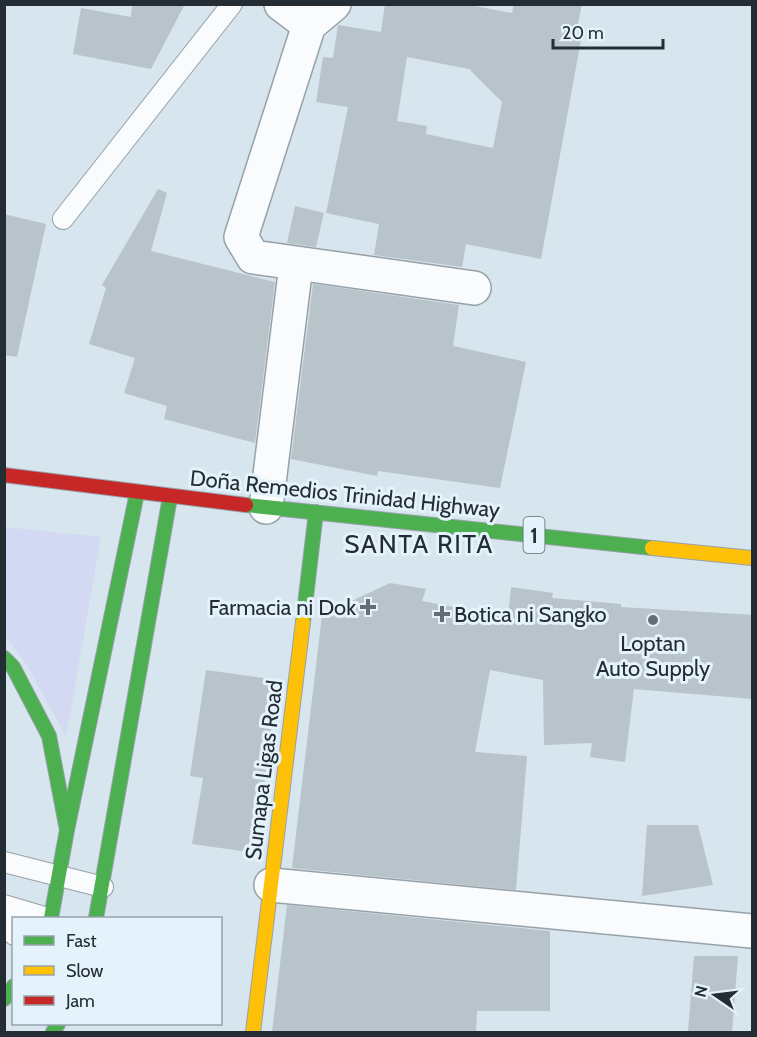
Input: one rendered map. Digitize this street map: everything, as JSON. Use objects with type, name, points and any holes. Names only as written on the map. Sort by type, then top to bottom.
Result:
[{"type":"main road","name":"Doña Remedios Trinidad Highway","points":[[4,475],[170,497],[753,558]]},
{"type":"main road","points":[[49,917],[137,493]]},
{"type":"main road","points":[[96,917],[170,497]]},
{"type":"main road","name":"Sumapa Ligas Road","points":[[253,1032],[316,512]]},
{"type":"main road","points":[[4,658],[13,668],[48,736],[67,830]]},
{"type":"street","points":[[280,4],[309,25]]},
{"type":"street","points":[[334,4],[309,25],[241,237],[253,257],[474,288]]},
{"type":"street","points":[[266,507],[296,264]]},
{"type":"street","points":[[271,885],[753,931]]},
{"type":"lane","points":[[63,219],[232,4]]},
{"type":"lane","points":[[4,862],[103,887]]},
{"type":"lane","points":[[4,905],[46,917]]},
{"type":"shaded area","points":[[5,527],[101,537],[66,737],[27,665],[5,636]]},
{"type":"building","points":[[132,4],[185,4],[151,69],[73,54],[81,8],[131,17]]},
{"type":"building","points":[[385,4],[464,4],[512,13],[514,4],[582,4],[575,38],[581,40],[541,259],[466,244],[462,267],[374,255],[379,224],[326,213],[348,107],[316,102],[323,57],[333,58],[338,25],[381,32]],"holes":[[[407,57],[469,69],[502,102],[493,148],[426,134],[427,126],[397,121]]]},
{"type":"building","points":[[158,189],[167,193],[151,251],[275,282],[255,443],[164,419],[167,406],[124,393],[135,358],[89,344],[106,288],[102,285]]},
{"type":"building","points":[[295,206],[324,213],[316,247],[287,243]]},
{"type":"building","points":[[4,214],[46,224],[17,357],[4,355]]},
{"type":"building","points":[[313,284],[459,305],[453,346],[526,362],[500,488],[378,471],[377,476],[291,459]]},
{"type":"building","points":[[390,583],[426,589],[422,601],[508,617],[511,587],[553,593],[552,598],[621,604],[621,607],[753,615],[753,699],[634,689],[625,762],[590,757],[592,743],[544,745],[543,680],[490,670],[475,752],[527,756],[516,890],[292,868],[322,615]]},
{"type":"building","points":[[206,670],[277,680],[256,853],[192,844],[203,778],[190,776]]},
{"type":"building","points":[[647,825],[698,825],[713,885],[642,896]]},
{"type":"building","points":[[287,905],[550,931],[550,1011],[477,1011],[476,1032],[272,1032]]},
{"type":"building","points":[[694,956],[738,956],[732,1032],[688,1032]]},
{"type":"traffic: fast","points":[[67,830],[137,493]]},
{"type":"traffic: fast","points":[[96,917],[170,497]]},
{"type":"traffic: fast","points":[[246,505],[652,548]]},
{"type":"traffic: fast","points":[[303,622],[316,512]]},
{"type":"traffic: fast","points":[[4,658],[13,667],[49,736],[67,830],[51,917]]},
{"type":"traffic: fast","points":[[4,999],[12,989]]},
{"type":"traffic: fast","points":[[53,1032],[57,1025]]},
{"type":"traffic: slow","points":[[652,548],[752,558]]},
{"type":"traffic: slow","points":[[253,1032],[303,622]]},
{"type":"traffic: jam","points":[[4,475],[246,505]]},
{"type":"place","name":"Farmacia ni Dok","points":[[368,607]]},
{"type":"place","name":"Botica ni Sangko","points":[[442,614]]},
{"type":"place","name":"Loptan Auto Supply","points":[[653,620]]},
{"type":"district","name":"SANTA RITA","points":[[419,544]]}]
